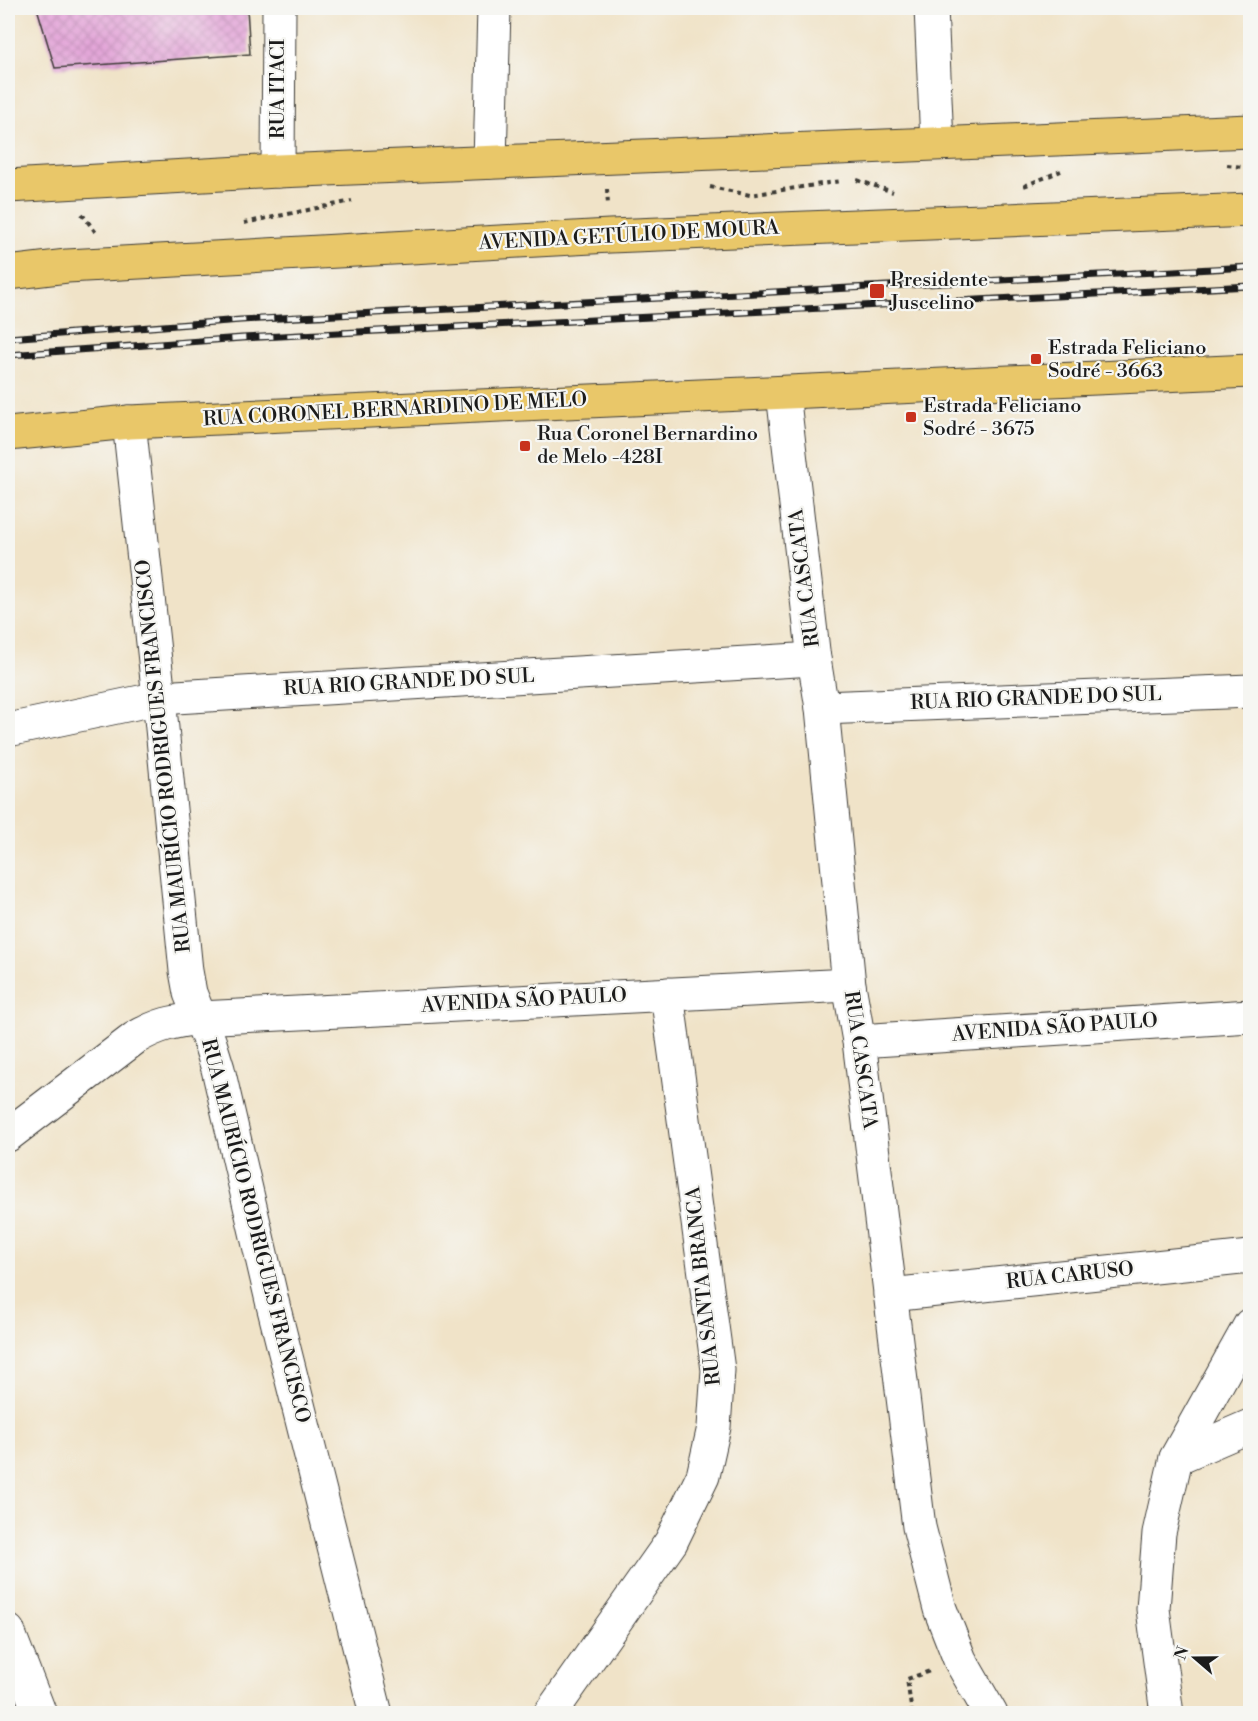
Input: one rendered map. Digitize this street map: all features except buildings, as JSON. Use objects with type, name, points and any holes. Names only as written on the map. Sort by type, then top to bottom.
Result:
[{"type":"main road","points":[[8,186],[278,171],[1251,131]]},
{"type":"main road","name":"AVENIDA GETÚLIO DE MOURA","points":[[8,273],[67,266],[610,236],[1251,210]]},
{"type":"main road","name":"RUA CORONEL BERNARDINO DE MELO","points":[[8,434],[129,422],[1251,371]]},
{"type":"street","name":"RUA ITACI","points":[[278,171],[279,8]]},
{"type":"street","points":[[490,162],[494,8]]},
{"type":"street","points":[[931,8],[937,143]]},
{"type":"street","name":"RUA CASCATA","points":[[783,393],[814,659],[822,708],[849,985],[859,1041],[920,1527],[940,1609],[960,1660],[991,1713]]},
{"type":"street","name":"RUA MAURÍCIO RODRIGUES FRANCISCO","points":[[129,422],[190,993],[218,1069],[273,1305],[376,1713]]},
{"type":"street","name":"RUA RIO GRANDE DO SUL","points":[[8,730],[159,698],[814,659]]},
{"type":"street","name":"RUA RIO GRANDE DO SUL","points":[[822,708],[1251,690]]},
{"type":"street","name":"AVENIDA SÃO PAULO","points":[[8,1135],[135,1038],[152,1028],[172,1022],[200,1018],[849,985]]},
{"type":"street","name":"RUA SANTA BRANCA","points":[[550,1713],[670,1542],[703,1476],[714,1427],[718,1370],[667,994]]},
{"type":"street","name":"AVENIDA SÃO PAULO","points":[[859,1041],[1251,1016]]},
{"type":"street","name":"RUA CARUSO","points":[[890,1295],[1251,1257]]},
{"type":"street","points":[[1167,1713],[1153,1609],[1159,1533],[1176,1458],[1251,1325]]},
{"type":"street","points":[[1176,1458],[1251,1426]]},
{"type":"street","points":[[8,1631],[40,1713]]},
{"type":"path","points":[[1219,164],[1251,168]]},
{"type":"path","points":[[1022,187],[1064,170]]},
{"type":"path","points":[[854,179],[894,192]]},
{"type":"path","points":[[700,187],[750,195],[843,181]]},
{"type":"path","points":[[600,189],[607,188],[610,236]]},
{"type":"path","points":[[239,224],[357,200]]},
{"type":"path","points":[[72,212],[83,214],[102,240]]},
{"type":"path","points":[[912,1713],[907,1679],[960,1660]]},
{"type":"railway","points":[[8,338],[241,320],[1250,267]]},
{"type":"railway","points":[[8,355],[242,338],[1250,286]]},
{"type":"place","name":"Presidente Juscelino","points":[[877,291]]},
{"type":"place","name":"Estrada Feliciano Sodré - 3663","points":[[1036,359]]},
{"type":"place","name":"Estrada Feliciano Sodré - 3675","points":[[911,417]]},
{"type":"place","name":"Rua Coronel Bernardino de Melo -428I","points":[[525,446]]}]
